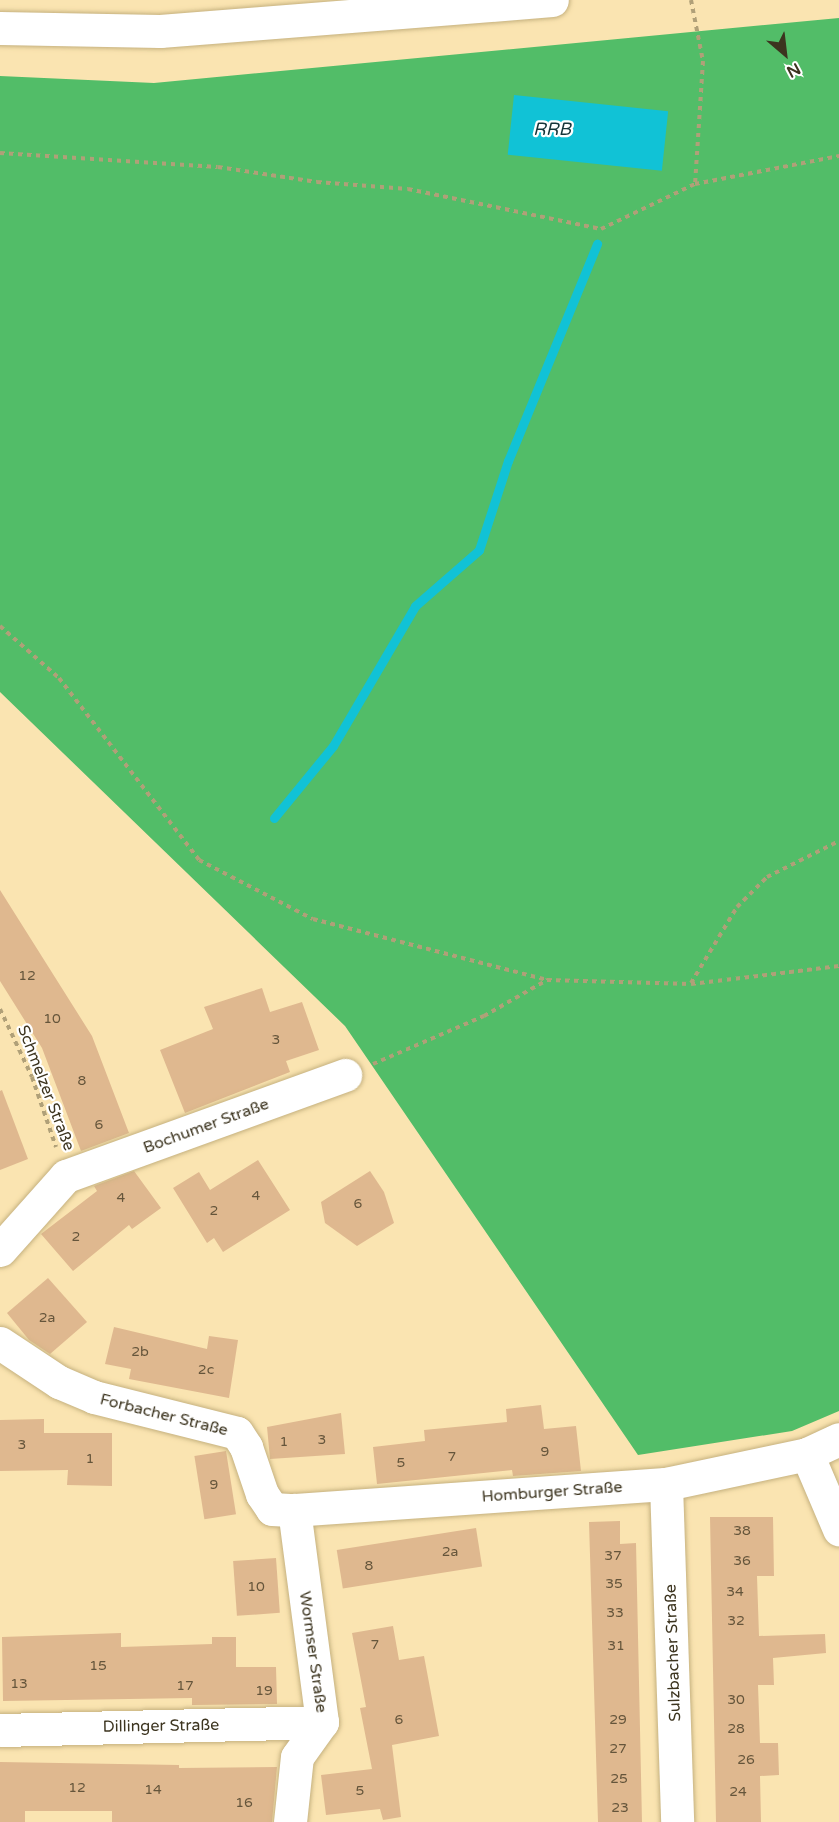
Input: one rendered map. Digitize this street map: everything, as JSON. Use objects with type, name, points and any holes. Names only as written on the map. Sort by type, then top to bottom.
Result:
[{"type":"street","points":[[0,28],[160,31],[552,0]]},
{"type":"street","name":"Bochumer Straße","points":[[66,1176],[345,1075]]},
{"type":"street","points":[[0,1250],[66,1176]]},
{"type":"street","name":"Forbacher Straße","points":[[0,1343],[59,1382],[94,1397],[237,1433],[246,1447],[262,1494],[273,1509],[294,1510]]},
{"type":"street","name":"Homburger Straße","points":[[294,1510],[666,1484],[807,1454],[839,1439]]},
{"type":"street","points":[[807,1454],[839,1530]]},
{"type":"street","name":"Sulzbacher Straße","points":[[666,1484],[678,1822]]},
{"type":"street","name":"Wormser Straße","points":[[290,1822],[297,1757],[322,1722],[294,1510]]},
{"type":"street","name":"Dillinger Straße","points":[[0,1730],[322,1722]]},
{"type":"path","points":[[691,0],[703,61],[695,184]]},
{"type":"path","points":[[0,153],[218,167],[317,182],[408,189],[601,229],[695,184],[839,156]]},
{"type":"path","points":[[0,626],[59,678],[199,860],[313,919],[548,980],[690,984],[839,966]]},
{"type":"path","points":[[690,984],[737,907],[767,877],[839,841]]},
{"type":"path","points":[[345,1075],[484,1016],[548,980]]},
{"type":"path","name":"Schmelzer Straße","points":[[0,1009],[32,1077],[66,1176]]},
{"type":"green space","points":[[839,18],[839,1411],[792,1431],[638,1455],[345,1026],[0,692],[0,76],[154,83]]},
{"type":"water","name":"RRB","points":[[514,95],[668,111],[662,171],[508,155]]},
{"type":"building","points":[[0,890],[92,1036],[129,1133],[81,1151],[42,1048],[0,981]]},
{"type":"building","points":[[262,988],[270,1012],[302,1002],[319,1050],[286,1061],[290,1072],[185,1113],[160,1050],[213,1029],[204,1007]]},
{"type":"building","points":[[2,1090],[28,1159],[0,1170],[0,1091]]},
{"type":"building","points":[[258,1160],[290,1210],[223,1252],[214,1238],[207,1243],[173,1188],[199,1172],[210,1190]]},
{"type":"building","points":[[134,1171],[161,1208],[132,1229],[129,1225],[73,1271],[41,1234],[97,1191],[94,1186]]},
{"type":"building","points":[[370,1171],[384,1192],[394,1223],[357,1246],[325,1223],[321,1202]]},
{"type":"building","points":[[48,1278],[87,1322],[50,1354],[29,1340],[7,1313]]},
{"type":"building","points":[[114,1327],[207,1349],[209,1336],[238,1340],[229,1398],[129,1379],[131,1369],[105,1364]]},
{"type":"building","points":[[541,1405],[544,1429],[576,1426],[581,1471],[513,1476],[512,1470],[377,1484],[373,1447],[425,1441],[424,1430],[507,1422],[506,1409]]},
{"type":"building","points":[[341,1413],[345,1454],[270,1459],[267,1427]]},
{"type":"building","points":[[44,1419],[44,1433],[112,1433],[112,1486],[67,1485],[68,1470],[0,1471],[0,1420]]},
{"type":"building","points":[[226,1451],[236,1514],[204,1519],[194,1456]]},
{"type":"building","points":[[710,1517],[773,1517],[774,1576],[757,1576],[759,1636],[825,1634],[826,1653],[773,1658],[774,1685],[758,1685],[760,1743],[778,1743],[779,1775],[760,1776],[761,1822],[716,1822]]},
{"type":"building","points":[[620,1521],[620,1544],[636,1543],[642,1822],[598,1822],[589,1522]]},
{"type":"building","points":[[476,1528],[482,1567],[343,1589],[337,1550]]},
{"type":"building","points":[[276,1558],[280,1613],[237,1616],[233,1561]]},
{"type":"building","points":[[393,1626],[399,1660],[424,1656],[439,1736],[392,1745],[401,1817],[383,1820],[380,1809],[326,1815],[321,1775],[372,1769],[360,1708],[366,1707],[352,1633]]},
{"type":"building","points":[[121,1633],[121,1647],[212,1644],[212,1637],[236,1637],[236,1667],[276,1667],[277,1704],[192,1705],[192,1698],[3,1701],[2,1637]]},
{"type":"building","points":[[0,1762],[179,1765],[179,1768],[277,1767],[272,1822],[112,1822],[112,1811],[25,1811],[25,1822],[0,1822]]},
{"type":"waterway","points":[[274,818],[333,746],[415,606],[479,550],[508,461],[597,244]]}]
